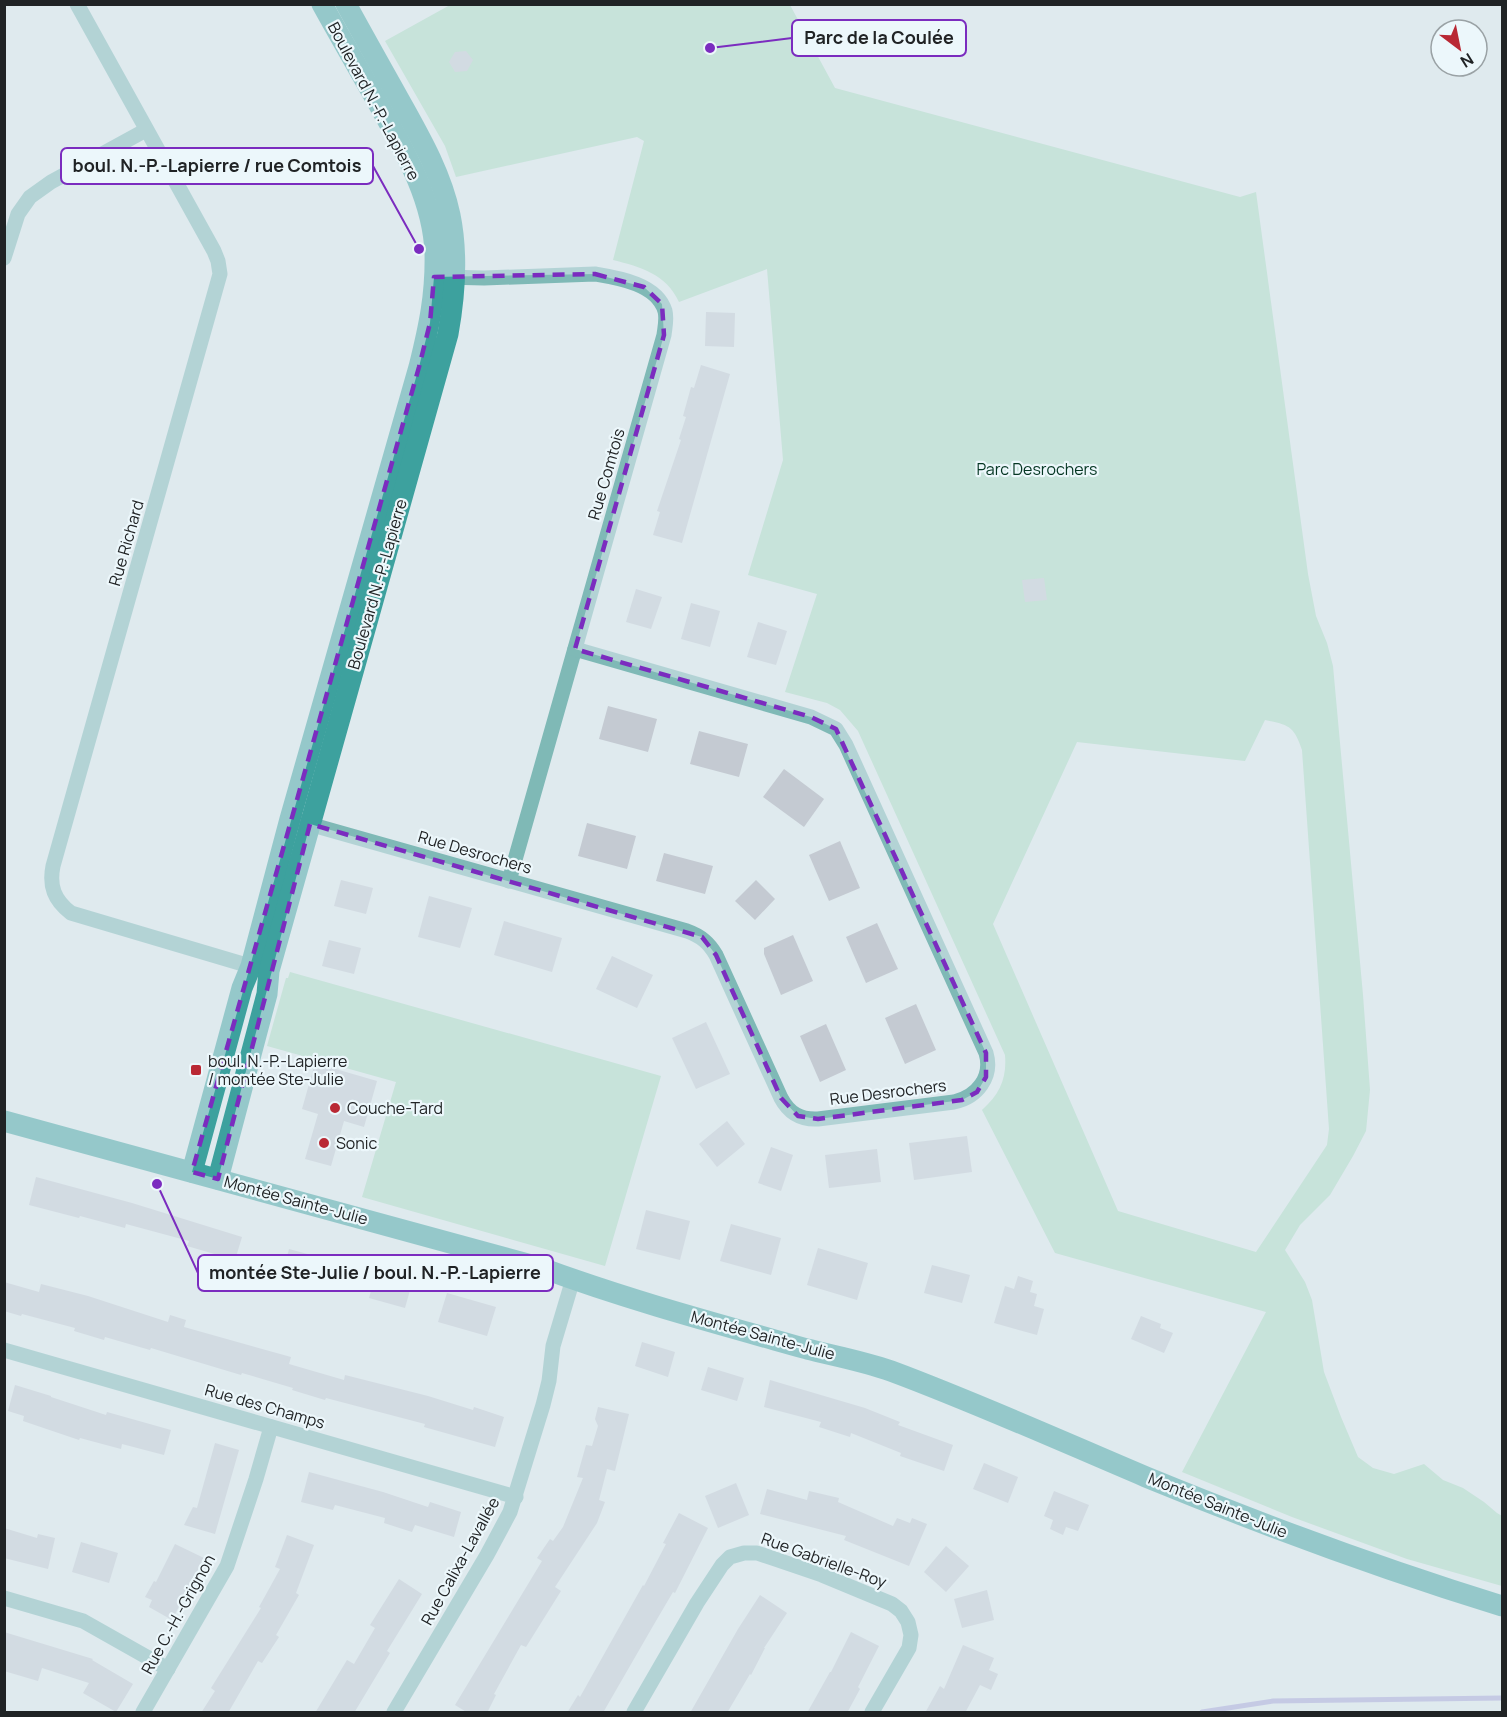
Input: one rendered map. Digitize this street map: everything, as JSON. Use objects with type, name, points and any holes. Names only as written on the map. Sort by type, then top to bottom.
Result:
[{"type":"street","name":"Rue Richard","points":[[76,4],[214,251],[220,274],[53,866],[51,884],[58,901],[71,913],[260,969]]},
{"type":"street","name":"Boulevard N.-P.-Lapierre","points":[[192,1172],[242,988],[260,969],[300,822],[447,334],[452,307],[435,252],[427,208],[418,181],[322,4]]},
{"type":"street","name":"Boulevard N.-P.-Lapierre","points":[[346,4],[422,141],[443,189],[453,233],[444,277]]},
{"type":"street","points":[[4,258],[18,214],[30,197],[146,130]]},
{"type":"street","name":"Rue Comtois","points":[[444,277],[595,274],[644,287],[651,291],[662,304],[665,313],[664,335],[509,881]]},
{"type":"street","name":"Rue Desrochers","points":[[300,822],[702,937],[716,955],[781,1098],[790,1111],[798,1116],[818,1119],[962,1100],[976,1092],[986,1077],[988,1060],[986,1053],[846,745],[836,729],[811,717],[575,649]]},
{"type":"street","name":"Boulevard N.-P.-Lapierre","points":[[218,1179],[267,994],[260,969]]},
{"type":"street","name":"Montée Sainte-Julie","points":[[4,1120],[542,1268],[614,1294],[764,1337],[871,1364],[1023,1423],[1143,1476],[1288,1533],[1400,1574],[1503,1606]]},
{"type":"street","name":"Rue Calixa-Lavallée","points":[[394,1713],[510,1512],[546,1393],[553,1347],[573,1280]]},
{"type":"street","name":"Rue des Champs","points":[[4,1350],[516,1497]]},
{"type":"street","name":"Rue C.-H.-Grignon","points":[[143,1713],[219,1581],[230,1557],[271,1427]]},
{"type":"street","name":"Rue Gabrielle-Roy","points":[[634,1713],[697,1603],[722,1565],[735,1555],[750,1552],[772,1558],[877,1598],[896,1607],[905,1616],[910,1628],[909,1648],[872,1713]]},
{"type":"street","points":[[4,1598],[83,1621],[168,1670]]},
{"type":"highlighted area","points":[[595,274],[644,287],[662,304],[664,335],[575,649],[811,717],[836,729],[986,1053],[986,1077],[977,1092],[962,1100],[818,1119],[798,1116],[781,1098],[716,955],[702,937],[310,824],[218,1179],[192,1172],[419,367],[430,323],[434,277]]},
{"type":"green space","name":"Parc Desrochers","points":[[450,5],[790,5],[835,88],[1240,197],[1256,192],[1308,574],[1316,616],[1333,666],[1370,1090],[1366,1131],[1353,1156],[1330,1195],[1300,1225],[1285,1250],[1305,1282],[1312,1300],[1324,1372],[1358,1457],[1373,1468],[1394,1474],[1424,1464],[1443,1480],[1463,1488],[1502,1516],[1502,1586],[1407,1559],[1292,1517],[1182,1472],[1266,1312],[1055,1253],[982,1110],[998,1092],[1001,1085],[1005,1071],[1005,1055],[858,731],[840,710],[827,703],[785,692],[817,594],[748,575],[783,460],[767,269],[679,302],[674,292],[660,278],[643,269],[613,260],[644,141],[637,137],[456,177],[445,146],[385,41]],"holes":[[[1265,720],[1290,728],[1302,750],[1329,1129],[1327,1145],[1256,1252],[1118,1211],[993,924],[1077,742],[1245,761]]]},
{"type":"green space","points":[[290,972],[661,1076],[605,1266],[362,1197],[396,1082],[267,1046],[286,978]]},
{"type":"building","points":[[466,51],[473,60],[467,71],[455,72],[449,62],[455,52]]},
{"type":"building","points":[[706,312],[735,313],[734,347],[705,346]]},
{"type":"building","points":[[701,365],[730,374],[682,543],[653,535],[660,512],[657,511],[681,440],[679,439],[686,417],[683,416],[691,387],[694,388]]},
{"type":"building","points":[[1044,578],[1047,600],[1025,602],[1022,580]]},
{"type":"building","points":[[636,589],[662,597],[651,629],[626,622]]},
{"type":"building","points":[[691,603],[720,611],[710,647],[681,639]]},
{"type":"building","points":[[758,622],[787,631],[776,665],[747,657]]},
{"type":"building","points":[[608,706],[657,719],[648,752],[599,739]]},
{"type":"building","points":[[699,731],[748,744],[739,777],[690,764]]},
{"type":"building","points":[[784,769],[824,799],[804,827],[763,797]]},
{"type":"building","points":[[587,823],[636,836],[627,869],[578,856]]},
{"type":"building","points":[[840,841],[860,888],[829,901],[809,855]]},
{"type":"building","points":[[664,853],[713,866],[705,894],[656,881]]},
{"type":"building","points":[[341,880],[373,888],[366,914],[334,906]]},
{"type":"building","points":[[756,880],[775,899],[755,920],[735,901]]},
{"type":"building","points":[[429,896],[472,908],[460,948],[418,937]]},
{"type":"building","points":[[504,921],[562,938],[552,972],[494,955]]},
{"type":"building","points":[[877,923],[898,969],[866,983],[846,937]]},
{"type":"building","points":[[793,935],[813,981],[781,995],[764,954],[764,948]]},
{"type":"building","points":[[329,940],[361,948],[354,974],[322,966]]},
{"type":"building","points":[[612,956],[653,975],[637,1008],[596,989]]},
{"type":"building","points":[[916,1004],[936,1050],[905,1064],[885,1018]]},
{"type":"building","points":[[706,1022],[730,1074],[696,1089],[672,1038]]},
{"type":"building","points":[[826,1024],[846,1070],[820,1082],[800,1036]]},
{"type":"building","points":[[315,1063],[377,1081],[364,1127],[344,1121],[331,1166],[305,1159],[318,1114],[302,1109]]},
{"type":"building","points":[[727,1121],[745,1144],[717,1167],[699,1144]]},
{"type":"building","points":[[967,1136],[972,1172],[914,1180],[909,1143]]},
{"type":"building","points":[[771,1147],[793,1155],[781,1191],[758,1183]]},
{"type":"building","points":[[877,1149],[881,1182],[829,1188],[825,1155]]},
{"type":"building","points":[[36,1177],[132,1203],[242,1237],[235,1260],[187,1246],[189,1241],[126,1224],[125,1228],[29,1205]]},
{"type":"building","points":[[646,1210],[690,1221],[680,1260],[636,1249]]},
{"type":"building","points":[[731,1224],[781,1238],[771,1275],[720,1261]]},
{"type":"building","points":[[818,1248],[868,1263],[857,1300],[807,1285]]},
{"type":"building","points":[[289,1249],[337,1262],[329,1289],[282,1276]]},
{"type":"building","points":[[932,1265],[970,1275],[962,1303],[924,1293]]},
{"type":"building","points":[[376,1273],[412,1283],[405,1308],[369,1298]]},
{"type":"building","points":[[1018,1276],[1033,1281],[1030,1292],[1037,1294],[1034,1306],[1044,1309],[1037,1335],[994,1323],[1005,1286],[1014,1289]]},
{"type":"building","points":[[4,1282],[39,1292],[41,1284],[88,1296],[168,1322],[170,1315],[186,1320],[184,1327],[291,1357],[289,1364],[344,1380],[345,1375],[473,1410],[474,1407],[504,1417],[495,1447],[424,1427],[425,1424],[326,1398],[325,1400],[242,1373],[241,1375],[105,1337],[104,1340],[74,1331],[75,1328],[4,1311]]},
{"type":"building","points":[[447,1293],[496,1307],[487,1336],[438,1322]]},
{"type":"building","points":[[1141,1316],[1161,1324],[1160,1328],[1173,1333],[1164,1353],[1131,1339]]},
{"type":"building","points":[[642,1342],[675,1352],[668,1377],[635,1366]]},
{"type":"building","points":[[708,1367],[744,1378],[737,1401],[701,1390]]},
{"type":"building","points":[[770,1380],[865,1408],[900,1422],[898,1425],[953,1445],[944,1471],[900,1456],[901,1453],[851,1433],[850,1437],[819,1427],[821,1422],[764,1407]]},
{"type":"building","points":[[15,1385],[106,1415],[107,1412],[171,1430],[164,1455],[122,1444],[121,1449],[80,1438],[79,1440],[23,1421],[24,1416],[8,1411]]},
{"type":"building","points":[[598,1407],[629,1414],[615,1471],[607,1469],[599,1500],[605,1502],[597,1523],[555,1587],[561,1591],[526,1647],[521,1645],[494,1694],[496,1695],[487,1713],[468,1713],[455,1705],[542,1561],[537,1558],[550,1539],[553,1541],[563,1527],[583,1478],[577,1477],[586,1445],[592,1446],[598,1426],[595,1419]]},
{"type":"building","points":[[215,1443],[239,1450],[215,1534],[184,1525],[193,1507],[197,1508]]},
{"type":"building","points":[[984,1463],[1018,1477],[1008,1503],[973,1489]]},
{"type":"building","points":[[309,1472],[428,1507],[430,1502],[461,1512],[454,1537],[415,1525],[412,1532],[384,1523],[385,1518],[335,1505],[333,1510],[301,1502]]},
{"type":"building","points":[[736,1483],[749,1515],[718,1528],[705,1496]]},
{"type":"building","points":[[767,1489],[807,1500],[809,1491],[839,1498],[838,1502],[893,1526],[897,1518],[910,1523],[912,1518],[927,1524],[909,1566],[844,1540],[846,1536],[760,1514]]},
{"type":"building","points":[[1054,1491],[1089,1505],[1078,1531],[1066,1527],[1063,1535],[1050,1529],[1053,1520],[1044,1516]]},
{"type":"building","points":[[679,1513],[708,1528],[675,1593],[673,1592],[604,1711],[606,1713],[567,1713],[578,1695],[580,1697],[644,1586]]},
{"type":"building","points":[[4,1528],[37,1538],[38,1534],[55,1538],[48,1569],[4,1558]]},
{"type":"building","points":[[287,1535],[314,1545],[296,1593],[299,1595],[276,1635],[279,1637],[262,1663],[258,1661],[228,1713],[201,1713],[215,1691],[211,1688],[261,1608],[259,1607],[280,1569],[275,1567]]},
{"type":"building","points":[[81,1542],[118,1553],[109,1583],[72,1572]]},
{"type":"building","points":[[175,1544],[204,1558],[172,1620],[149,1607],[152,1600],[145,1597],[154,1581],[156,1582]]},
{"type":"building","points":[[946,1546],[969,1566],[946,1592],[924,1572]]},
{"type":"building","points":[[399,1579],[422,1594],[387,1651],[390,1653],[354,1713],[315,1713],[347,1660],[354,1664],[375,1628],[370,1625]]},
{"type":"building","points":[[987,1590],[994,1620],[962,1628],[954,1599]]},
{"type":"building","points":[[760,1595],[787,1613],[764,1648],[751,1675],[727,1713],[690,1713],[738,1629]]},
{"type":"building","points":[[4,1632],[93,1659],[133,1684],[116,1712],[83,1693],[89,1683],[42,1668],[38,1681],[4,1671]]},
{"type":"building","points":[[851,1632],[879,1646],[847,1713],[807,1713],[831,1672]]},
{"type":"building","points":[[963,1645],[994,1658],[989,1670],[998,1674],[991,1690],[980,1685],[965,1713],[925,1713],[940,1686],[944,1689]]},
{"type":"waterway","points":[[1202,1712],[1273,1701],[1502,1698]]},
{"type":"place","name":"Parc de la Coulée","points":[[710,48]]},
{"type":"place","name":"boul. N.-P.-Lapierre / rue Comtois","points":[[419,249]]},
{"type":"place","name":"boul. N.-P.-Lapierre / montée Ste-Julie","points":[[196,1070]]},
{"type":"place","name":"Couche-Tard","points":[[335,1108]]},
{"type":"place","name":"Sonic","points":[[324,1143]]},
{"type":"place","name":"montée Ste-Julie / boul. N.-P.-Lapierre","points":[[157,1184]]}]
